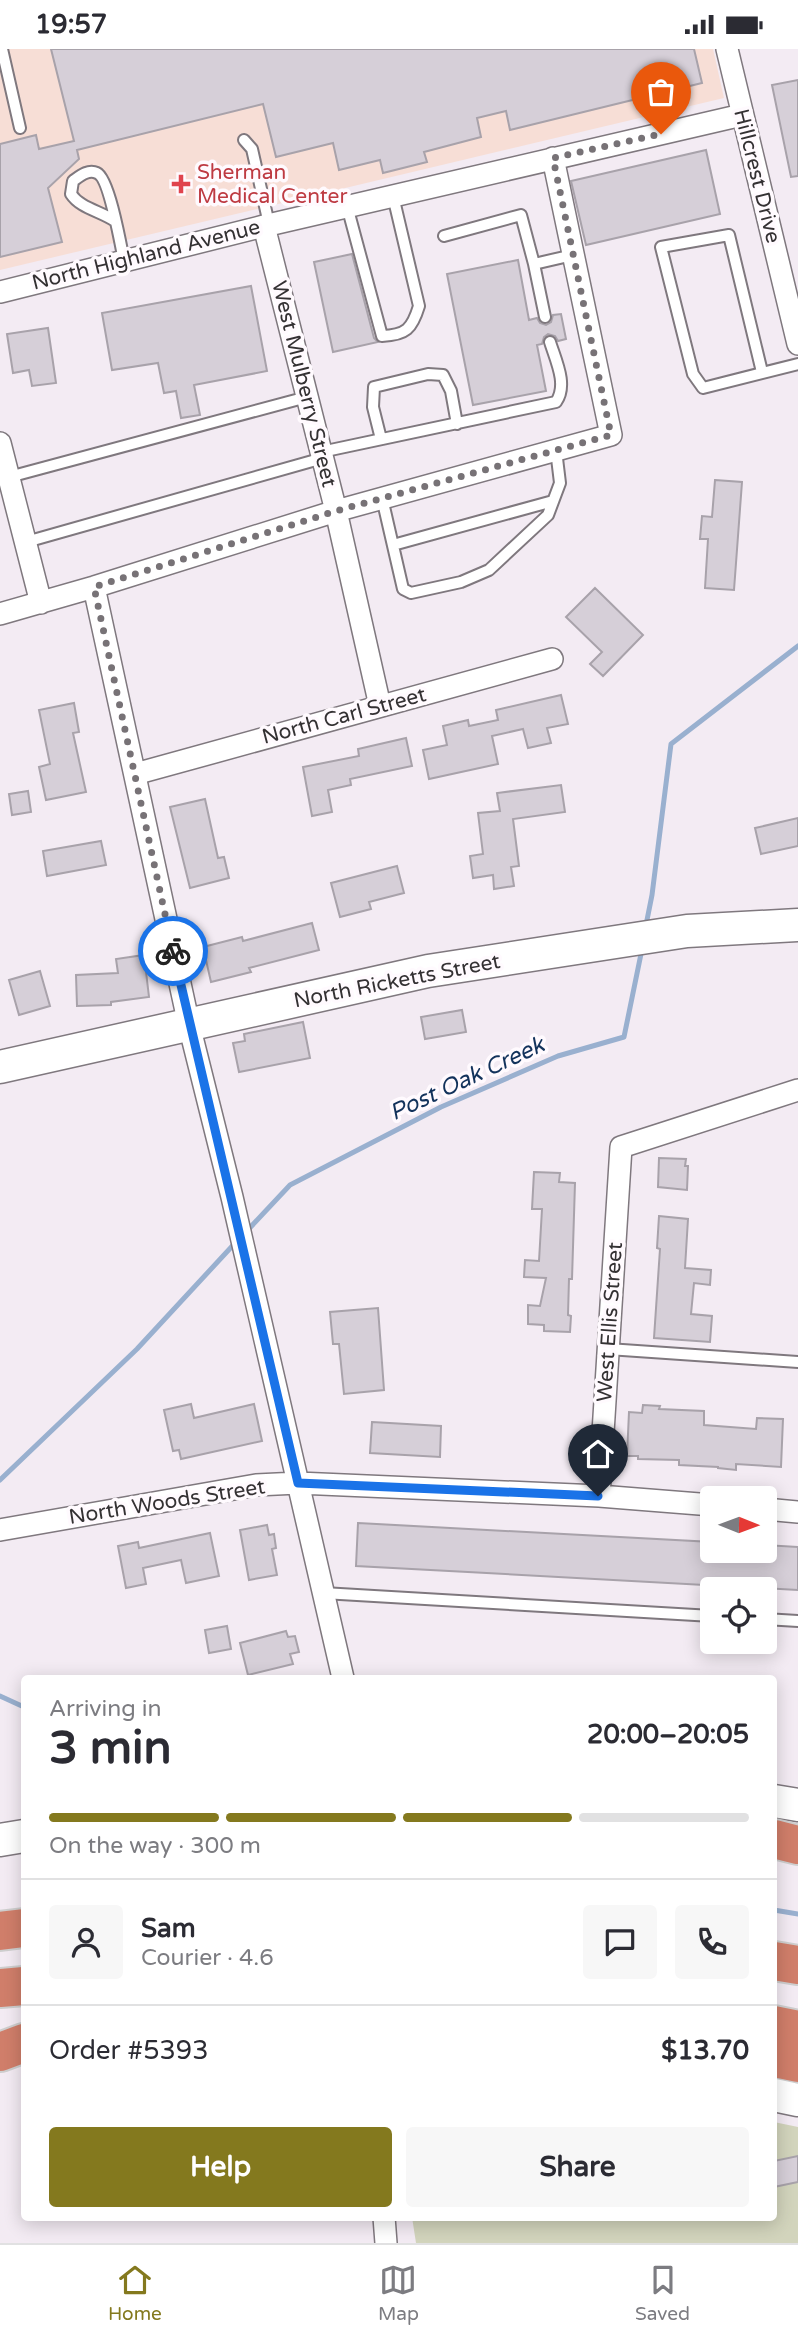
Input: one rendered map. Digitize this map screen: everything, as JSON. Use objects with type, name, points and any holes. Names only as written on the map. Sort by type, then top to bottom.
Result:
[{"type":"highway","points":[[777,1840],[798,1845]]},
{"type":"highway","points":[[0,1931],[21,1928]]},
{"type":"highway","points":[[777,1962],[798,1965]]},
{"type":"highway","points":[[0,1988],[21,1986]]},
{"type":"highway","points":[[777,2026],[798,2030]]},
{"type":"highway","points":[[0,2055],[21,2044]]},
{"type":"highway","points":[[777,2059],[798,2063]]},
{"type":"street","name":"Hillcrest Drive","points":[[727,49],[798,344]]},
{"type":"street","name":"North Highland Avenue","points":[[0,292],[267,225],[743,115]]},
{"type":"street","points":[[0,614],[336,511],[611,435],[553,158]]},
{"type":"street","name":"West Mulberry Street","points":[[267,225],[380,706]]},
{"type":"street","points":[[0,443],[41,603]]},
{"type":"street","points":[[94,587],[189,1025],[232,1197],[342,1675]]},
{"type":"street","name":"North Carl Street","points":[[135,774],[552,659]]},
{"type":"street","name":"North Ricketts Street","points":[[0,1067],[428,971],[687,931],[798,925]]},
{"type":"street","name":"West Ellis Street","points":[[598,1496],[621,1147],[798,1090]]},
{"type":"street","name":"North Woods Street","points":[[0,1530],[256,1485],[298,1483],[598,1496],[700,1504]]},
{"type":"street","points":[[777,1510],[798,1512]]},
{"type":"street","points":[[777,1802],[798,1805]]},
{"type":"street","points":[[0,1840],[21,1836]]},
{"type":"street","points":[[0,2055],[21,2054]]},
{"type":"street","points":[[777,2096],[798,2100]]},
{"type":"street","points":[[384,2221],[386,2243]]},
{"type":"lane","points":[[2,49],[20,128]]},
{"type":"lane","points":[[244,140],[252,149],[267,225]]},
{"type":"lane","points":[[115,221],[101,212],[76,203],[71,194],[73,181],[85,173],[97,173],[104,178],[115,221],[124,261]]},
{"type":"lane","points":[[347,206],[382,335],[398,335],[414,324],[419,306],[393,196]]},
{"type":"lane","points":[[444,236],[522,215],[545,317]]},
{"type":"lane","points":[[762,372],[729,235],[661,247],[693,374],[703,387],[798,364]]},
{"type":"lane","points":[[534,264],[573,255]]},
{"type":"lane","points":[[26,541],[381,439],[556,402],[561,394],[561,378],[550,342]]},
{"type":"lane","points":[[381,439],[373,407],[374,387],[428,374],[443,375],[451,391],[457,424]]},
{"type":"lane","points":[[9,477],[307,397]]},
{"type":"lane","points":[[382,498],[403,589],[411,593],[461,582],[489,570],[548,515],[561,483],[556,450]]},
{"type":"lane","points":[[393,545],[553,501]]},
{"type":"lane","points":[[608,1349],[798,1362]]},
{"type":"lane","points":[[323,1594],[700,1615]]},
{"type":"lane","points":[[777,1620],[798,1621]]},
{"type":"shaded area","name":"Sherman Medical Center","points":[[0,49],[713,49],[724,98],[0,270]]},
{"type":"green space","points":[[777,2123],[798,2127],[798,2243],[416,2243],[413,2221],[777,2221]]},
{"type":"building","points":[[51,49],[694,49],[702,83],[510,130],[506,111],[477,118],[481,137],[424,152],[427,162],[383,173],[380,160],[339,170],[333,143],[276,157],[263,104],[77,150],[79,159],[48,188],[62,242],[0,257],[0,144],[36,135],[39,149],[74,141]]},
{"type":"building","points":[[798,80],[798,176],[791,177],[772,85]]},
{"type":"building","points":[[706,150],[720,214],[586,245],[571,181]]},
{"type":"building","points":[[352,254],[374,338],[378,342],[333,352],[314,262]]},
{"type":"building","points":[[518,260],[529,320],[537,318],[540,323],[546,325],[551,322],[553,315],[561,314],[566,339],[558,341],[555,336],[548,334],[542,344],[537,345],[546,391],[473,405],[447,274]]},
{"type":"building","points":[[251,286],[267,371],[194,385],[200,415],[181,418],[176,391],[164,393],[158,363],[112,370],[102,313]]},
{"type":"building","points":[[48,328],[56,383],[32,386],[29,370],[13,373],[7,334]]},
{"type":"building","points":[[715,480],[742,482],[734,590],[705,588],[708,539],[700,539],[702,516],[712,517]]},
{"type":"building","points":[[595,588],[643,635],[603,676],[590,664],[602,652],[566,617]]},
{"type":"building","points":[[561,695],[568,724],[547,728],[551,743],[528,748],[523,729],[492,736],[498,764],[429,779],[423,750],[447,745],[443,726],[468,720],[469,726],[498,720],[496,710]]},
{"type":"building","points":[[74,703],[79,732],[73,733],[86,792],[46,800],[39,767],[50,764],[39,710]]},
{"type":"building","points":[[406,738],[412,766],[350,779],[351,785],[328,790],[332,812],[312,816],[303,767],[359,756],[358,749]]},
{"type":"building","points":[[561,785],[565,812],[513,819],[519,866],[511,867],[514,886],[494,889],[493,875],[473,878],[470,856],[483,854],[478,813],[500,811],[497,793]]},
{"type":"building","points":[[28,791],[31,812],[12,815],[9,794]]},
{"type":"building","points":[[205,799],[218,858],[224,857],[229,878],[190,888],[170,807]]},
{"type":"building","points":[[798,818],[798,846],[761,854],[755,828]]},
{"type":"building","points":[[101,841],[106,865],[47,876],[43,851]]},
{"type":"building","points":[[397,866],[404,893],[369,902],[371,909],[340,917],[331,883]]},
{"type":"building","points":[[312,923],[319,950],[249,968],[251,972],[211,982],[203,947],[242,937],[243,941]]},
{"type":"building","points":[[144,955],[149,997],[111,1002],[111,1005],[77,1006],[76,975],[118,973],[116,959]]},
{"type":"building","points":[[40,971],[50,1006],[19,1015],[9,980]]},
{"type":"building","points":[[462,1010],[466,1032],[425,1039],[421,1017]]},
{"type":"building","points":[[303,1022],[310,1058],[239,1072],[233,1043],[245,1041],[244,1034]]},
{"type":"building","points":[[659,1158],[686,1159],[687,1190],[658,1187]]},
{"type":"building","points":[[534,1172],[560,1173],[559,1182],[575,1183],[572,1279],[569,1279],[570,1332],[544,1331],[544,1325],[528,1324],[528,1305],[540,1306],[546,1278],[524,1277],[525,1260],[539,1261],[542,1209],[532,1209]]},
{"type":"building","points":[[659,1216],[688,1219],[685,1268],[711,1270],[710,1285],[694,1283],[691,1314],[712,1316],[710,1342],[654,1338],[660,1249],[657,1248]]},
{"type":"building","points":[[378,1308],[384,1390],[344,1394],[339,1344],[333,1344],[330,1312]]},
{"type":"building","points":[[191,1404],[194,1418],[254,1404],[262,1441],[181,1459],[179,1450],[173,1451],[164,1410]]},
{"type":"building","points":[[643,1405],[660,1406],[659,1409],[704,1411],[704,1425],[756,1429],[757,1418],[783,1419],[781,1467],[736,1464],[736,1470],[679,1465],[679,1460],[638,1459],[638,1456],[627,1456],[629,1412],[642,1413]]},
{"type":"building","points":[[372,1422],[441,1426],[440,1457],[370,1453]]},
{"type":"building","points":[[358,1523],[700,1541],[700,1563],[777,1563],[777,1546],[798,1547],[798,1590],[777,1589],[777,1577],[700,1577],[700,1585],[356,1566]]},
{"type":"building","points":[[267,1525],[269,1535],[274,1534],[276,1548],[272,1549],[277,1575],[249,1580],[240,1530]]},
{"type":"building","points":[[210,1533],[219,1576],[186,1583],[181,1560],[143,1568],[146,1584],[126,1588],[118,1546],[138,1542],[139,1548]]},
{"type":"building","points":[[227,1626],[231,1649],[209,1653],[205,1630]]},
{"type":"building","points":[[286,1631],[288,1637],[295,1636],[299,1652],[290,1654],[293,1664],[248,1675],[240,1643]]},
{"type":"building","points":[[798,2156],[798,2182],[777,2186],[777,2160]]},
{"type":"waterway","name":"Post Oak Creek","points":[[646,925],[671,744],[798,646]]},
{"type":"waterway","name":"Post Oak Creek","points":[[245,1233],[290,1185],[441,1107],[558,1056],[624,1037],[642,949]]},
{"type":"waterway","name":"Post Oak Creek","points":[[0,1480],[137,1349],[236,1242]]},
{"type":"waterway","points":[[0,1696],[21,1706]]},
{"type":"waterway","points":[[777,1910],[798,1914]]},
{"type":"way so far","points":[[173,951],[94,587],[336,511],[611,435],[553,158],[661,134]]},
{"type":"place","name":"Sherman Medical Center","points":[[181,184]]},
{"type":"route","points":[[173,951],[298,1483],[598,1496]]}]
